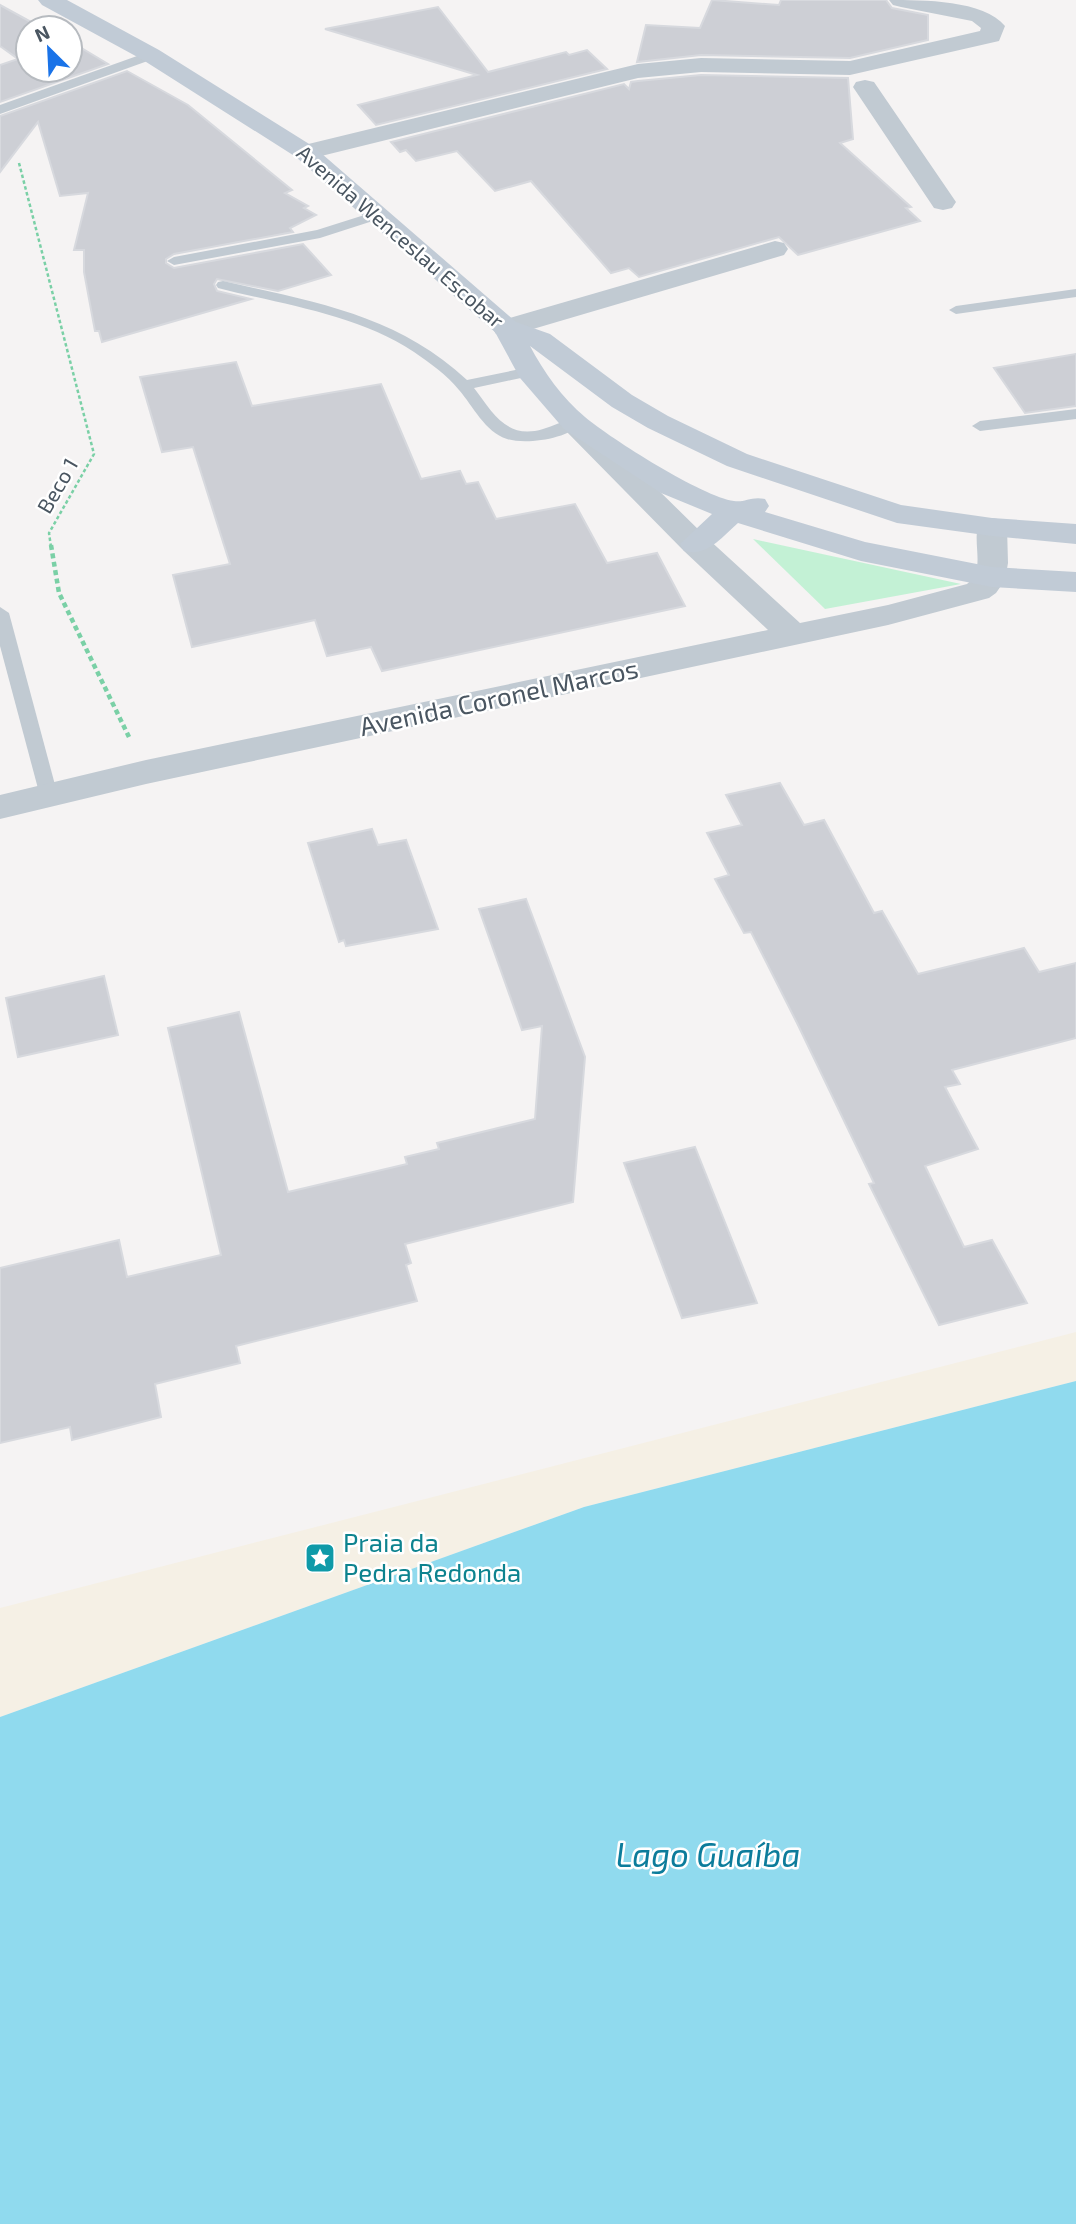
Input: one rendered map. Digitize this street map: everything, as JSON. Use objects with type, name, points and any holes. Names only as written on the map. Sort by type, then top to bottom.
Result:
[{"type":"main road","name":"Avenida Wenceslau Escobar","points":[[50,0],[151,55],[305,152],[506,328],[530,372],[574,423],[671,487],[733,512],[861,551],[992,577]]},
{"type":"main road","points":[[506,328],[540,340],[622,401],[669,428],[737,460],[897,514]]},
{"type":"main road","points":[[695,544],[733,512],[764,504],[797,500],[842,501],[897,514],[1073,537]]},
{"type":"main road","points":[[992,577],[1076,582]]},
{"type":"street","points":[[305,152],[638,71],[701,65],[725,83],[858,78],[991,36],[993,26],[980,15],[901,0]]},
{"type":"street","points":[[858,78],[943,202]]},
{"type":"street","points":[[506,328],[775,249]]},
{"type":"street","name":"Avenida Wenceslau Escobar","points":[[574,423],[695,544],[794,636]]},
{"type":"street","points":[[992,527],[992,577]]},
{"type":"street","name":"Avenida Coronel Marcos","points":[[0,807],[146,772],[888,615],[978,592],[986,587],[992,577]]},
{"type":"lane","points":[[0,110],[151,55]]},
{"type":"lane","points":[[174,261],[320,234],[377,215]]},
{"type":"lane","points":[[223,285],[311,305],[389,332],[439,362],[464,384],[494,426],[514,438],[547,435],[574,423]]},
{"type":"lane","points":[[956,310],[1076,293]]},
{"type":"lane","points":[[464,384],[530,372]]},
{"type":"lane","points":[[980,426],[1076,414]]},
{"type":"lane","points":[[0,613],[49,796]]},
{"type":"path","name":"Beco 1","points":[[19,163],[94,454],[49,533],[59,593],[146,772]]},
{"type":"green space","points":[[753,539],[961,584],[825,609]]},
{"type":"sand","name":"Praia da Pedra Redonda","points":[[1076,1332],[1076,1381],[584,1507],[0,1717],[0,1608]]},
{"type":"water","name":"Lago Guaíba","points":[[1076,1381],[1076,2224],[0,2224],[0,1717],[584,1507]]},
{"type":"building","points":[[712,0],[779,5],[781,0],[886,0],[892,8],[928,15],[928,40],[850,58],[701,55],[637,62],[646,25],[700,28]]},
{"type":"building","points":[[0,5],[16,14],[14,14],[14,56],[0,46]]},
{"type":"building","points":[[438,7],[488,72],[566,52],[569,55],[587,50],[607,69],[376,125],[358,105],[477,75],[325,29]]},
{"type":"building","points":[[84,50],[108,64],[84,72]]},
{"type":"building","points":[[14,60],[14,84],[51,84],[0,102],[0,65]]},
{"type":"building","points":[[127,71],[188,105],[292,190],[285,193],[308,206],[304,208],[316,215],[290,228],[293,232],[174,254],[166,259],[166,263],[174,268],[303,244],[331,275],[278,291],[217,279],[214,284],[217,291],[251,299],[102,342],[99,331],[95,331],[84,272],[84,250],[74,250],[88,193],[60,196],[38,122],[0,172],[0,116]]},
{"type":"building","points":[[701,75],[848,78],[853,139],[840,143],[911,207],[906,208],[920,221],[798,255],[779,237],[639,277],[629,268],[611,273],[531,181],[495,191],[457,151],[416,161],[406,150],[400,152],[391,142],[624,84],[629,89],[631,82]]},
{"type":"building","points":[[1076,354],[1076,406],[1025,413],[994,368]]},
{"type":"building","points":[[236,362],[252,406],[381,384],[421,479],[460,471],[466,484],[478,482],[496,519],[575,504],[607,563],[657,553],[685,606],[382,671],[371,647],[327,656],[315,620],[192,647],[173,575],[230,564],[193,447],[162,452],[140,377]]},
{"type":"building","points":[[780,783],[804,825],[824,820],[874,913],[882,911],[918,974],[1024,948],[1039,972],[1076,963],[1076,1038],[952,1070],[960,1084],[945,1087],[978,1149],[925,1166],[964,1247],[992,1240],[1027,1303],[939,1325],[869,1184],[874,1183],[797,1023],[751,932],[744,933],[715,879],[729,875],[707,833],[742,825],[726,795]]},
{"type":"building","points":[[372,829],[378,845],[406,840],[438,929],[346,946],[344,940],[339,942],[308,843]]},
{"type":"building","points":[[526,899],[585,1057],[573,1202],[405,1244],[411,1263],[406,1265],[417,1301],[236,1346],[240,1363],[155,1384],[161,1417],[72,1440],[70,1427],[0,1443],[0,1268],[119,1240],[127,1277],[221,1255],[168,1028],[239,1012],[288,1192],[407,1164],[405,1157],[439,1149],[437,1143],[535,1119],[542,1026],[522,1030],[479,909]]},
{"type":"building","points":[[104,976],[118,1035],[18,1057],[6,998]]},
{"type":"building","points":[[695,1147],[757,1303],[682,1318],[624,1163]]},
{"type":"place","name":"Praia da Pedra Redonda","points":[[320,1558]]}]
